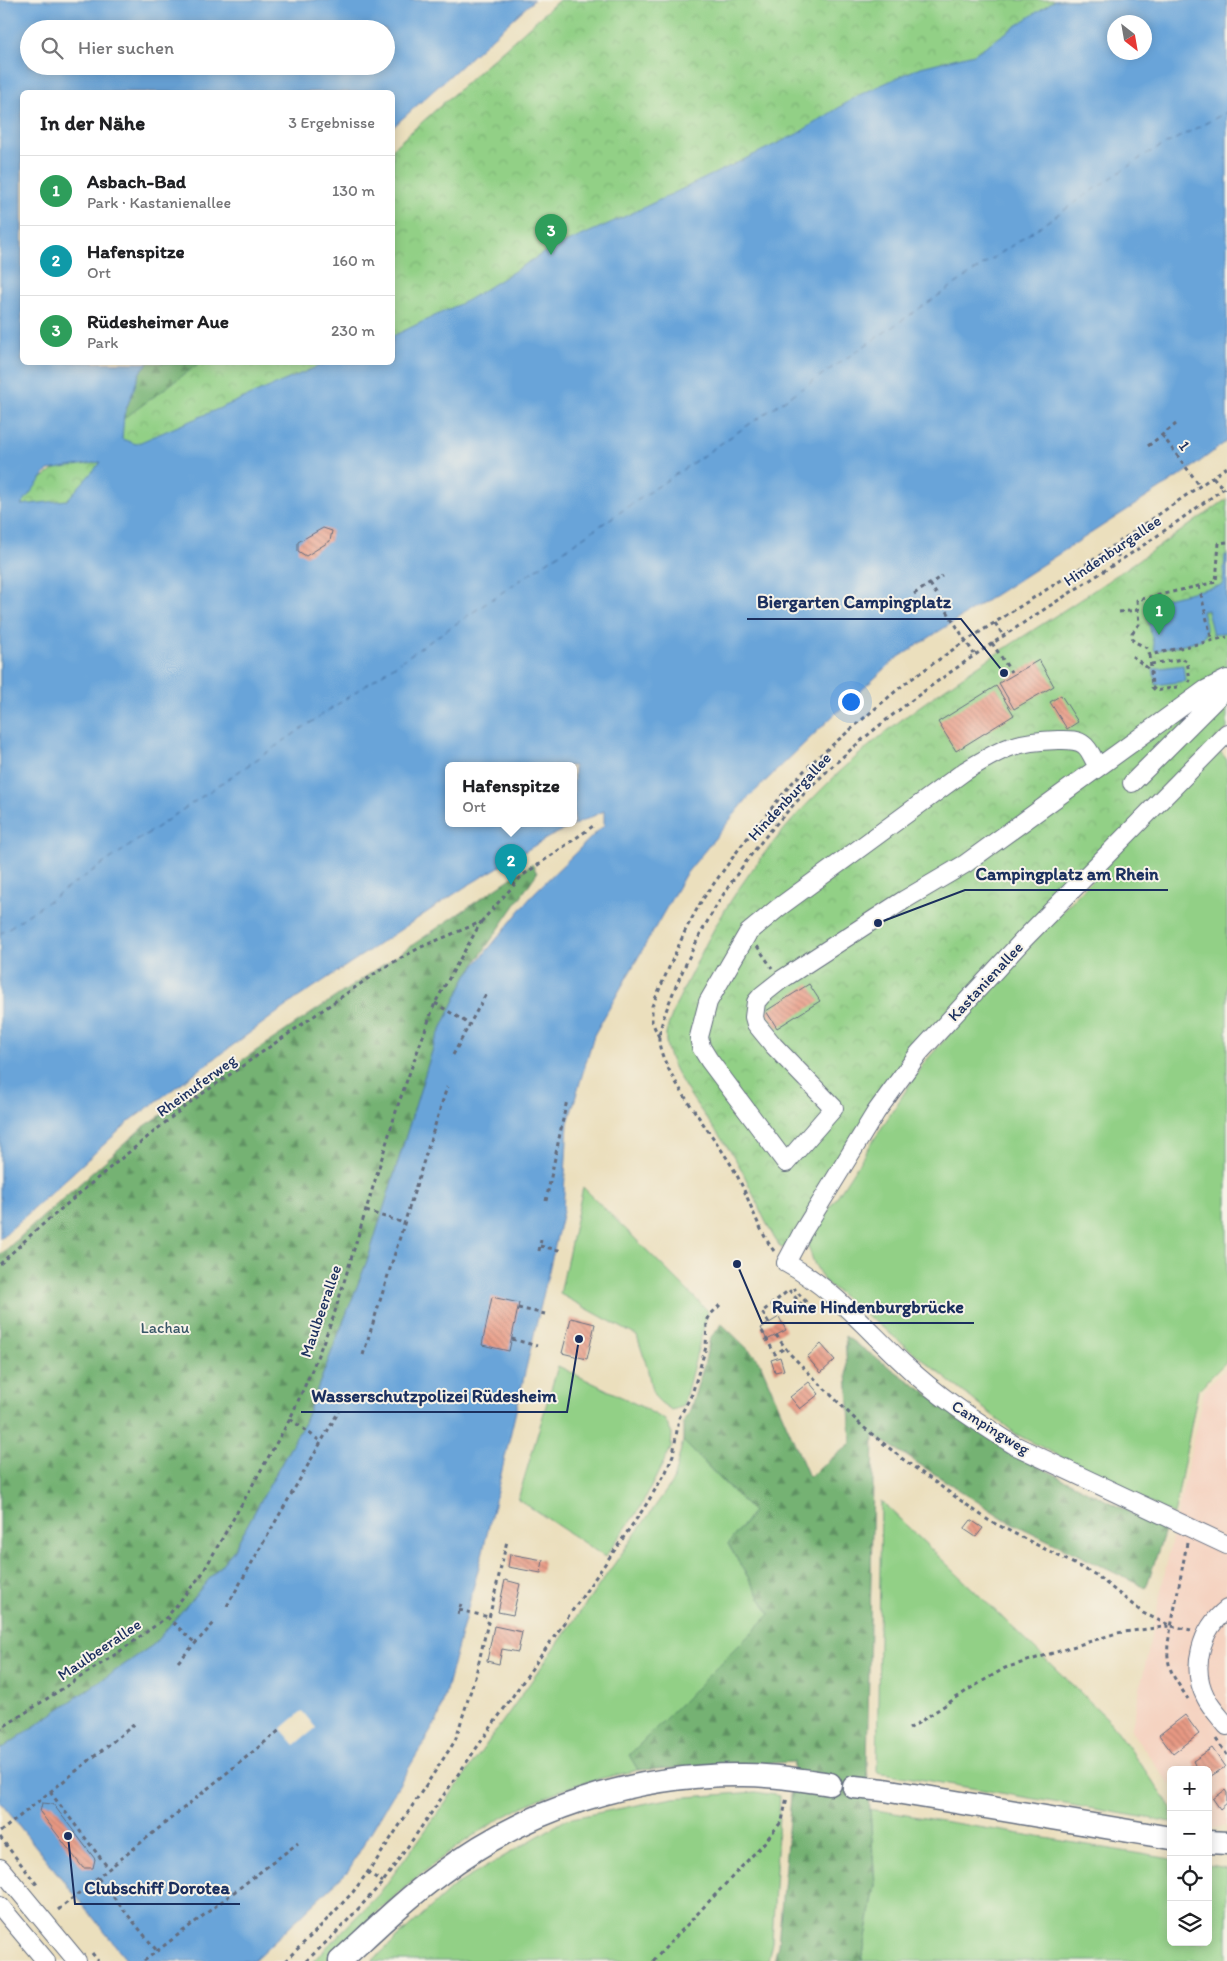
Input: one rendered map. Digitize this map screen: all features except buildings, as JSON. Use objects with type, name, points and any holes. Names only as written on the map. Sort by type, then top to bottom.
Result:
[{"type":"main road","points":[[340,1961],[405,1902],[447,1868],[477,1848],[521,1824],[571,1803],[606,1792],[689,1778],[744,1775],[830,1784]]},
{"type":"main road","points":[[854,1787],[1167,1837]]},
{"type":"main road","points":[[1212,1842],[1227,1844]]},
{"type":"street","points":[[1098,767],[1084,745],[1070,740],[1033,740],[1013,745],[997,752],[965,771],[778,908],[748,933],[708,1002],[699,1037],[701,1047],[709,1060],[786,1164],[834,1108],[774,1046],[756,1024],[754,1017],[756,1002],[762,994],[904,900],[965,864],[1205,690],[1227,679]]},
{"type":"street","points":[[1132,783],[1227,688]]},
{"type":"street","name":"Kastanienallee","points":[[786,1263],[802,1233],[876,1112],[919,1053],[1026,937],[1227,733]]},
{"type":"street","name":"Campingweg","points":[[786,1263],[805,1274],[832,1295],[905,1366],[928,1385],[1014,1445],[1227,1545]]},
{"type":"street","points":[[1227,1609],[1220,1614],[1206,1632],[1199,1653],[1199,1676],[1206,1697],[1227,1726]]},
{"type":"street","points":[[0,1868],[77,1961]]},
{"type":"street","points":[[0,1906],[46,1961]]},
{"type":"path","points":[[1148,446],[1176,424]]},
{"type":"path","name":"1","points":[[1162,435],[1200,486]]},
{"type":"path","points":[[786,1263],[767,1240],[730,1163],[679,1088],[661,1048],[659,1037],[652,1022],[652,1006],[674,952],[702,900],[741,846],[791,784],[817,758],[903,685],[965,642],[1112,547],[1227,468]]},
{"type":"path","points":[[1213,477],[1225,488]]},
{"type":"path","name":"Hindenburgallee","points":[[659,1037],[676,986],[698,937],[712,912],[765,838],[816,781],[865,736],[918,694],[974,654],[1121,560],[1225,488]]},
{"type":"path","points":[[1151,664],[1182,659],[1187,661],[1190,680],[1187,684],[1156,691],[1152,687],[1149,669],[1151,664],[1150,655],[1146,648],[1133,641],[1132,633],[1139,624],[1137,600],[1216,582],[1219,544],[1227,542]]},
{"type":"path","points":[[1112,547],[1121,560]]},
{"type":"path","points":[[914,594],[942,576]]},
{"type":"path","points":[[930,584],[974,654]]},
{"type":"path","points":[[1199,586],[1212,641]]},
{"type":"path","points":[[1119,612],[1138,610]]},
{"type":"path","points":[[995,623],[1003,635]]},
{"type":"path","points":[[1150,655],[1227,637]]},
{"type":"path","points":[[992,643],[1011,672]]},
{"type":"path","points":[[1132,656],[1149,669]]},
{"type":"path","points":[[481,922],[522,876],[596,824]]},
{"type":"path","name":"Rheinuferweg","points":[[0,1264],[35,1231],[189,1103],[382,968],[422,947],[481,922]]},
{"type":"path","name":"Maulbeerallee","points":[[0,1729],[116,1654],[167,1617],[202,1574],[290,1419],[312,1372],[333,1318],[398,1105],[435,1003],[481,922]]},
{"type":"path","points":[[748,933],[781,980]]},
{"type":"path","points":[[453,1055],[487,992]]},
{"type":"path","points":[[435,1003],[469,1024]]},
{"type":"path","points":[[363,1355],[447,1087]]},
{"type":"path","points":[[546,1200],[567,1100]]},
{"type":"path","points":[[366,1212],[404,1223]]},
{"type":"path","points":[[538,1251],[541,1240]]},
{"type":"path","points":[[540,1246],[563,1251]]},
{"type":"path","points":[[769,1323],[762,1312],[789,1290],[807,1311],[811,1308],[789,1282]]},
{"type":"path","points":[[306,1961],[334,1936],[383,1882],[639,1516],[666,1472],[674,1455],[679,1418],[689,1400],[706,1346],[707,1321],[720,1305]]},
{"type":"path","points":[[518,1308],[545,1314]]},
{"type":"path","points":[[762,1331],[775,1354],[785,1348]]},
{"type":"path","points":[[776,1335],[785,1348],[862,1426],[904,1460],[988,1520],[1096,1575],[1142,1613],[1171,1626],[1206,1632]]},
{"type":"path","points":[[512,1339],[536,1346]]},
{"type":"path","points":[[228,1606],[320,1441],[339,1411]]},
{"type":"path","points":[[290,1419],[320,1441]]},
{"type":"path","points":[[285,1961],[337,1910],[367,1872],[455,1741],[476,1674],[507,1542]]},
{"type":"path","points":[[458,1615],[462,1604]]},
{"type":"path","points":[[459,1610],[489,1617]]},
{"type":"path","points":[[167,1617],[195,1643]]},
{"type":"path","points":[[178,1662],[214,1623]]},
{"type":"path","points":[[909,1729],[971,1688],[1006,1668],[1117,1634],[1171,1626]]},
{"type":"path","points":[[0,1832],[136,1723]]},
{"type":"path","points":[[58,1910],[281,1729]]},
{"type":"path","points":[[653,1961],[764,1843],[782,1821],[787,1805],[788,1779]]},
{"type":"path","points":[[50,1792],[109,1869]]},
{"type":"path","points":[[144,1961],[298,1843]]},
{"type":"path","points":[[367,1872],[383,1882]]},
{"type":"path","points":[[98,1878],[157,1951]]},
{"type":"shaded area","points":[[1227,1367],[1227,1826],[1212,1828],[1212,1766],[1167,1766],[1167,1780],[1131,1731],[1204,1389]]},
{"type":"green space","points":[[559,0],[1104,0],[0,720],[0,509],[197,365],[395,365],[395,146]]},
{"type":"green space","points":[[146,365],[321,365],[122,439],[124,415],[140,372]]},
{"type":"green space","points":[[1227,499],[1227,729],[934,1029],[785,1247],[781,1248],[768,1227],[736,1160],[693,1099],[673,1064],[667,1048],[666,1034],[671,1018],[684,988],[717,924],[739,888],[792,820],[854,759],[886,732],[920,706],[996,654],[1072,605]]},
{"type":"green space","points":[[1218,749],[1227,760],[1227,1361],[1198,1390],[1174,1515],[1016,1434],[824,1281],[814,1263],[807,1243],[923,1064],[1024,951]]},
{"type":"green space","name":"Lachau","points":[[532,864],[537,873],[467,975],[435,1042],[369,1256],[304,1423],[233,1551],[153,1645],[0,1750],[0,1255],[142,1128]]},
{"type":"green space","points":[[583,1187],[708,1311],[683,1406],[672,1410],[656,1398],[637,1336],[560,1294]]},
{"type":"green space","points":[[722,1324],[759,1360],[809,1477],[851,1443],[845,1336],[1010,1452],[1165,1530],[1146,1588],[1006,1520],[874,1435],[867,1766],[875,1885],[862,1961],[774,1961],[778,1945],[794,1762],[638,1770],[629,1755],[770,1614],[728,1544],[753,1512],[683,1441],[683,1423],[689,1413],[704,1365],[710,1338]]},
{"type":"green space","points":[[558,1366],[665,1420],[672,1434],[671,1448],[640,1508],[605,1557],[518,1499]]},
{"type":"green space","points":[[683,1441],[753,1512],[728,1544],[770,1614],[630,1754],[638,1770],[576,1785],[540,1799],[505,1816],[472,1836],[411,1883],[381,1908],[325,1961],[313,1961],[379,1894],[418,1841],[673,1481]]},
{"type":"green space","points":[[881,1501],[1111,1722],[1167,1801],[1167,1821],[877,1772]]},
{"type":"green space","points":[[756,1792],[780,1796],[772,1942],[768,1961],[372,1961],[454,1886],[567,1819],[673,1798]]},
{"type":"green space","points":[[870,1809],[1167,1858],[1167,1946],[1212,1946],[1212,1866],[1227,1868],[1227,1961],[862,1961],[875,1885]]},
{"type":"water","points":[[0,0],[534,0],[395,125],[395,90],[20,90],[20,365],[146,365],[140,372],[124,415],[122,439],[136,444],[321,365],[395,365],[395,335],[468,300],[545,252],[626,216],[797,134],[859,95],[921,67],[974,54],[1055,0],[1227,0],[1227,441],[1189,470],[896,659],[834,715],[747,799],[685,875],[594,1035],[568,1123],[563,1211],[483,1551],[439,1717],[348,1871],[253,1961],[128,1961],[0,1802],[0,1750],[153,1645],[233,1551],[304,1423],[369,1256],[435,1042],[467,975],[535,892],[604,825],[604,811],[577,824],[577,762],[445,762],[445,827],[570,827],[549,837],[465,887],[296,999],[131,1120],[0,1239]],"holes":[[[101,462],[67,500],[21,505],[48,470]]]},
{"type":"water","points":[[1225,555],[1227,555],[1227,632],[1213,635],[1207,610],[1202,611],[1206,630],[1200,640],[1155,651],[1144,603],[1223,585]]},
{"type":"water","points":[[1183,665],[1185,681],[1156,685],[1153,669]]},
{"type":"pier","points":[[302,1711],[316,1728],[295,1745],[281,1729]]},
{"type":"ferry route","points":[[0,934],[1145,155],[1227,112]]},
{"type":"place","name":"Rüdesheimer Aue","points":[[551,255]]},
{"type":"place","name":"Asbach-Bad","points":[[1159,635]]},
{"type":"place","name":"Biergarten Campingplatz","points":[[1004,673]]},
{"type":"place","name":"Hafenspitze","points":[[511,885]]},
{"type":"place","name":"Campingplatz am Rhein","points":[[878,923]]},
{"type":"place","name":"Ruine Hindenburgbrücke","points":[[737,1264]]},
{"type":"place","name":"Wasserschutzpolizei Rüdesheim","points":[[579,1339]]},
{"type":"place","name":"Clubschiff Dorotea","points":[[68,1836]]}]
